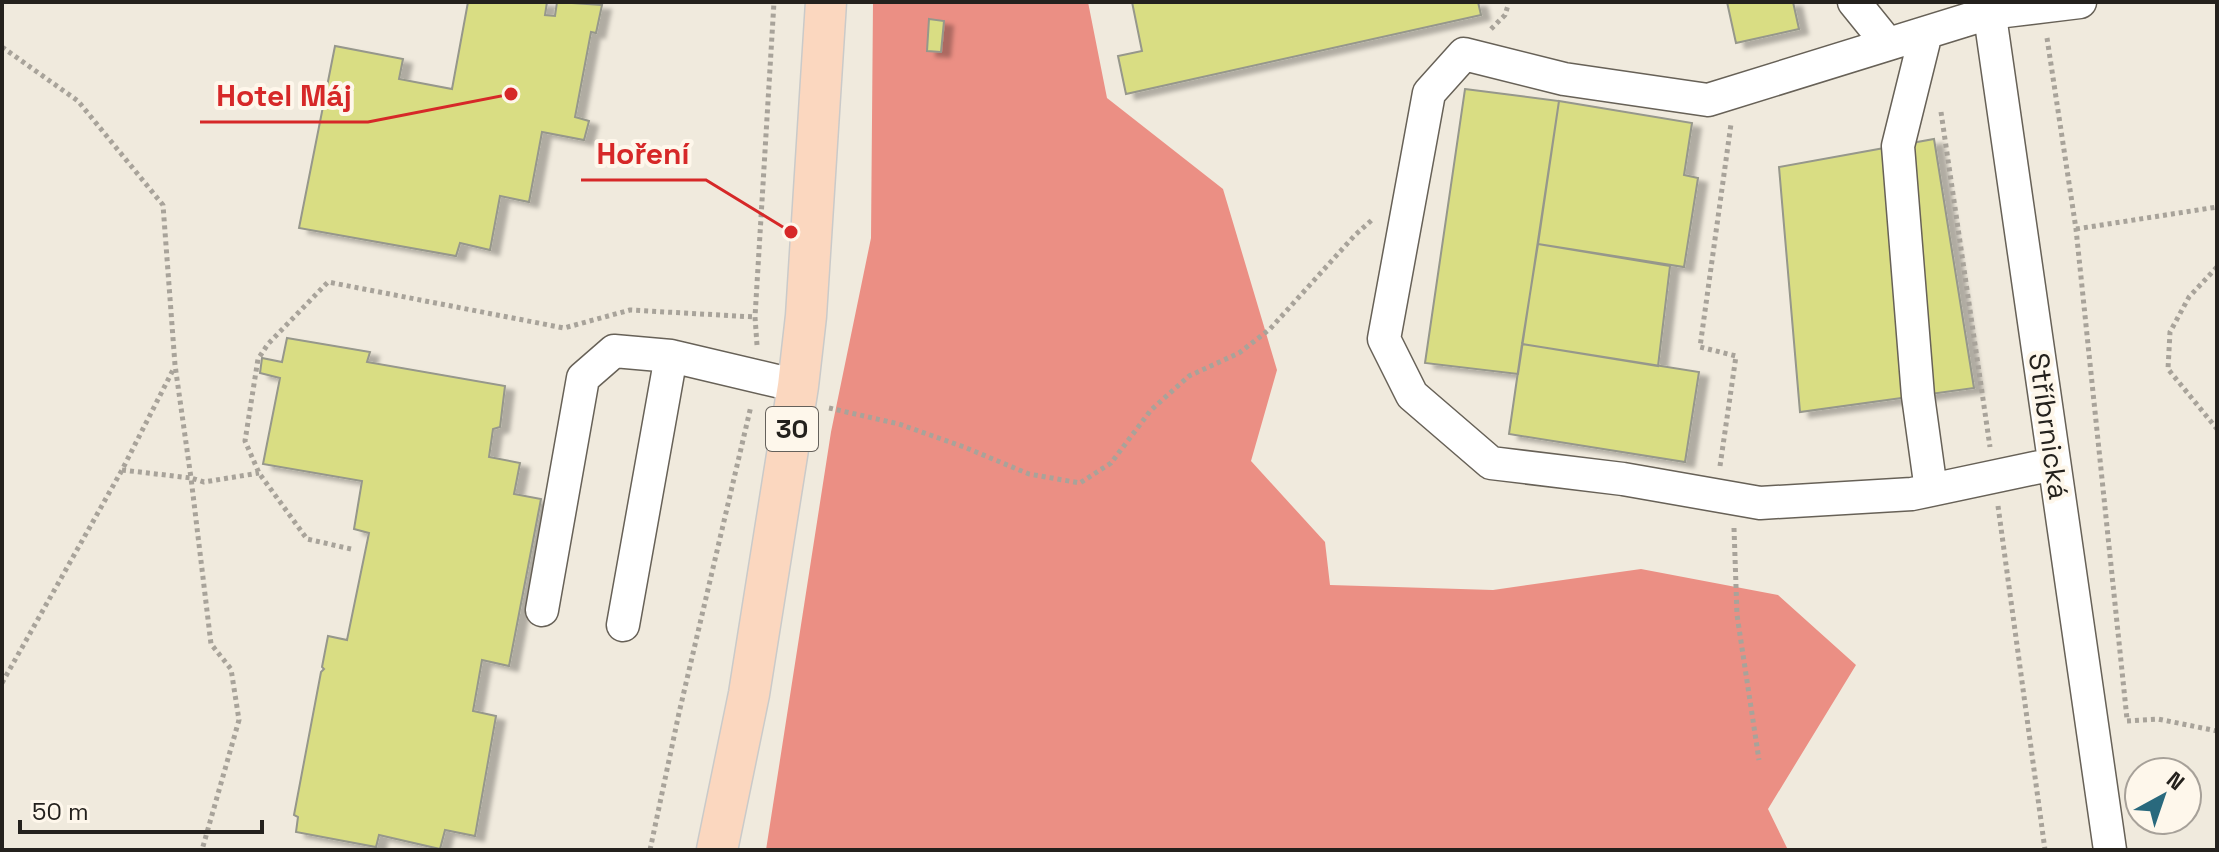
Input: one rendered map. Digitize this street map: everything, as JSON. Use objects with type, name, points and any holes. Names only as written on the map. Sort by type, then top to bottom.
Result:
[{"type":"main road","name":"30","points":[[717,850],[749,694],[797,393],[806,316],[826,2]]},
{"type":"street","points":[[1854,2],[1888,44]]},
{"type":"street","points":[[2054,464],[1912,494],[1760,503],[1623,479],[1491,463],[1412,395],[1384,339],[1429,93],[1464,54],[1564,79],[1708,100],[1926,33],[1989,8],[2042,7],[2080,2]]},
{"type":"street","name":"Stříbrnická","points":[[1989,8],[2110,850]]},
{"type":"street","points":[[1926,33],[1898,146],[1918,396],[1931,490]]},
{"type":"street","points":[[542,610],[583,378],[614,351],[671,356],[758,376],[797,393]]},
{"type":"street","points":[[623,625],[671,356]]},
{"type":"path","points":[[650,850],[758,376],[755,317],[774,2]]},
{"type":"path","points":[[1505,15],[1509,2]]},
{"type":"path","points":[[2042,7],[2076,229],[2127,721],[2158,719],[2217,731]]},
{"type":"path","points":[[2,47],[78,101],[163,205],[175,365],[211,644],[231,669],[239,720],[202,850]]},
{"type":"path","points":[[1736,91],[1700,347],[1736,356],[1724,497],[1737,615],[1759,760]]},
{"type":"path","points":[[1940,106],[1990,452]]},
{"type":"path","points":[[797,393],[899,424],[1029,474],[1080,483],[1111,463],[1151,410],[1189,376],[1239,353],[1270,329],[1355,235],[1412,184]]},
{"type":"path","points":[[2076,229],[2217,207]]},
{"type":"path","points":[[2217,267],[2189,297],[2170,332],[2168,369],[2217,429]]},
{"type":"path","points":[[351,549],[307,539],[259,473],[245,441],[258,359],[268,344],[328,282],[564,328],[630,310],[755,317]]},
{"type":"path","points":[[2,683],[122,470],[175,365]]},
{"type":"path","points":[[122,470],[204,482],[259,473]]},
{"type":"path","points":[[1997,504],[2045,850]]},
{"type":"shaded area","points":[[873,2],[1088,2],[1107,98],[1223,189],[1277,370],[1251,461],[1325,542],[1330,585],[1493,590],[1641,569],[1778,595],[1856,665],[1768,809],[1788,850],[766,850],[831,432],[871,238]]},
{"type":"building","points":[[468,2],[547,2],[545,15],[555,16],[557,2],[602,5],[596,33],[591,32],[575,117],[589,121],[584,140],[542,132],[529,202],[500,196],[490,250],[460,243],[456,256],[299,228],[335,46],[403,59],[399,79],[452,89]]},
{"type":"building","points":[[1132,2],[1478,2],[1481,15],[1126,94],[1118,56],[1142,51]]},
{"type":"building","points":[[1727,2],[1793,2],[1799,29],[1736,43]]},
{"type":"building","points":[[929,19],[944,21],[941,52],[927,51]]},
{"type":"building","points":[[1465,89],[1559,101],[1518,374],[1425,363]]},
{"type":"building","points":[[1559,101],[1692,123],[1684,175],[1698,178],[1684,267],[1538,244]]},
{"type":"building","points":[[1934,139],[1974,388],[1800,412],[1779,167]]},
{"type":"building","points":[[1538,244],[1670,266],[1658,366],[1522,344]]},
{"type":"building","points":[[287,338],[370,352],[367,362],[505,386],[500,427],[493,429],[489,457],[520,463],[514,494],[541,499],[509,666],[482,660],[473,711],[496,716],[475,836],[445,830],[440,849],[379,835],[376,847],[296,832],[298,817],[294,815],[328,636],[347,640],[369,533],[354,529],[362,481],[263,464],[280,378],[260,373],[262,358],[282,362]]},
{"type":"building","points":[[1522,344],[1699,372],[1685,462],[1509,434]]},
{"type":"place","name":"Hotel Máj","points":[[511,94]]},
{"type":"place","name":"Hoření","points":[[791,232]]}]
